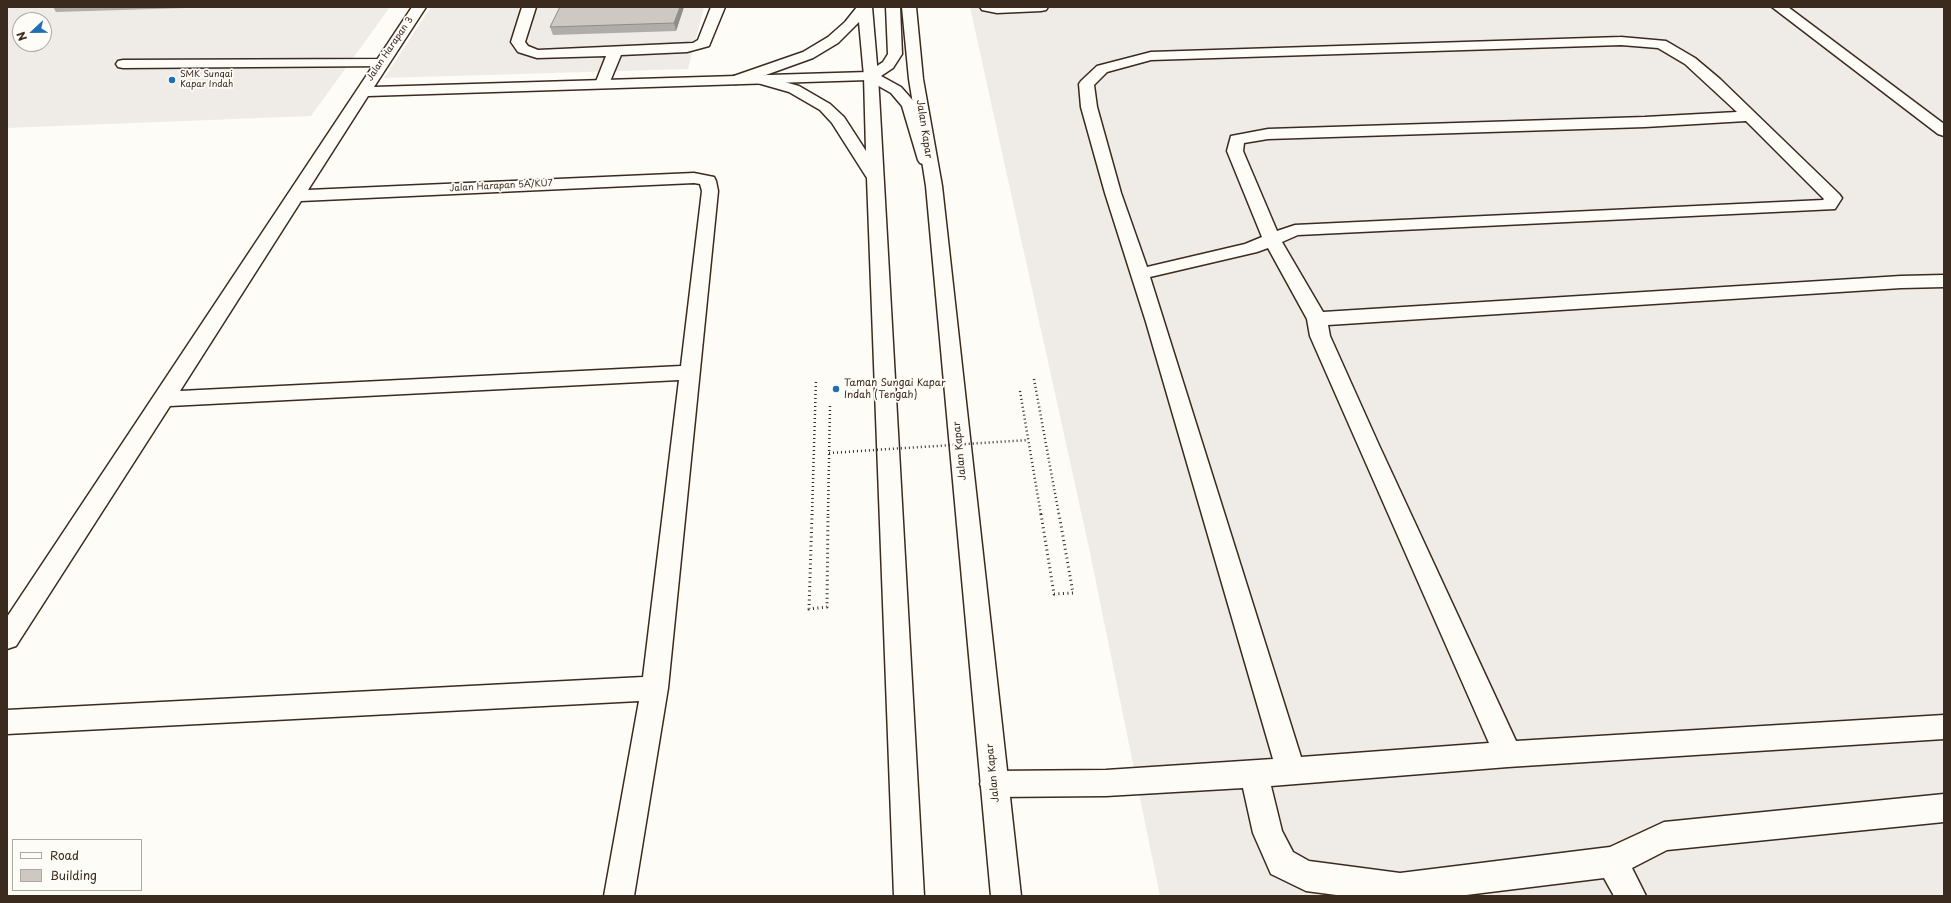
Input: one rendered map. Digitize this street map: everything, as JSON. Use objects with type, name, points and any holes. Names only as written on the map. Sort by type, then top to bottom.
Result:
[{"type":"main road","name":"Jalan Harapan 3","points":[[7,638],[362,92],[419,7]]},
{"type":"main road","points":[[529,7],[518,42],[523,49],[537,54],[687,48],[697,46],[704,42],[718,7]]},
{"type":"main road","points":[[865,7],[871,76],[909,896]]},
{"type":"main road","points":[[736,80],[808,55],[833,40],[850,25],[865,7]]},
{"type":"main road","points":[[871,76],[888,65],[895,54],[893,7]]},
{"type":"main road","name":"Jalan Kapar","points":[[909,7],[916,79],[934,186],[1006,896]]},
{"type":"main road","points":[[987,7],[997,9],[1041,7]]},
{"type":"main road","points":[[1779,7],[1944,131]]},
{"type":"main road","points":[[1140,274],[1251,248],[1294,230],[1829,206],[1833,198],[1823,186],[1750,116],[1690,61],[1661,44],[1613,41],[1151,56],[1102,69],[1086,84],[1089,107],[1113,193],[1140,274],[1156,322],[1291,772]]},
{"type":"main road","points":[[602,84],[615,51]]},
{"type":"main road","points":[[123,64],[381,63]]},
{"type":"main road","points":[[362,92],[871,76],[896,90],[910,105],[934,186]]},
{"type":"main road","points":[[759,79],[794,90],[825,107],[838,120],[876,178]]},
{"type":"main road","points":[[1508,754],[1320,336],[1317,319],[1272,239],[1235,151],[1237,139],[1268,134],[1630,122],[1750,116]]},
{"type":"main road","name":"Jalan Harapan 5A/KU7","points":[[295,196],[694,178],[708,181],[710,191],[690,372]]},
{"type":"main road","points":[[1317,319],[1901,282],[1944,281]]},
{"type":"main road","points":[[163,399],[690,372],[655,688],[619,896]]},
{"type":"main road","points":[[7,722],[655,688]]},
{"type":"main road","points":[[994,784],[1106,783],[1291,772],[1508,754],[1944,727]]},
{"type":"main road","points":[[1254,774],[1268,833],[1282,863],[1306,876],[1400,888],[1612,862],[1664,836],[1944,808]]},
{"type":"main road","points":[[1612,862],[1631,896]]},
{"type":"path","points":[[816,379],[809,609],[827,607],[830,406]]},
{"type":"path","points":[[1020,391],[1054,594],[1073,592],[1034,379]]},
{"type":"path","points":[[829,453],[1028,440]]},
{"type":"shaded area","name":"SMK Sungai Kapar Indah","points":[[7,7],[390,7],[311,116],[7,128]]},
{"type":"shaded area","points":[[431,7],[704,7],[688,69],[384,78]]},
{"type":"shaded area","points":[[970,7],[1944,7],[1944,896],[1160,896],[1089,548]]},
{"type":"building","points":[[560,7],[680,7],[674,23],[550,27]]},
{"type":"place","name":"SMK Sungai Kapar Indah","points":[[172,80]]},
{"type":"place","name":"Taman Sungai Kapar Indah (Tengah)","points":[[836,389]]}]
